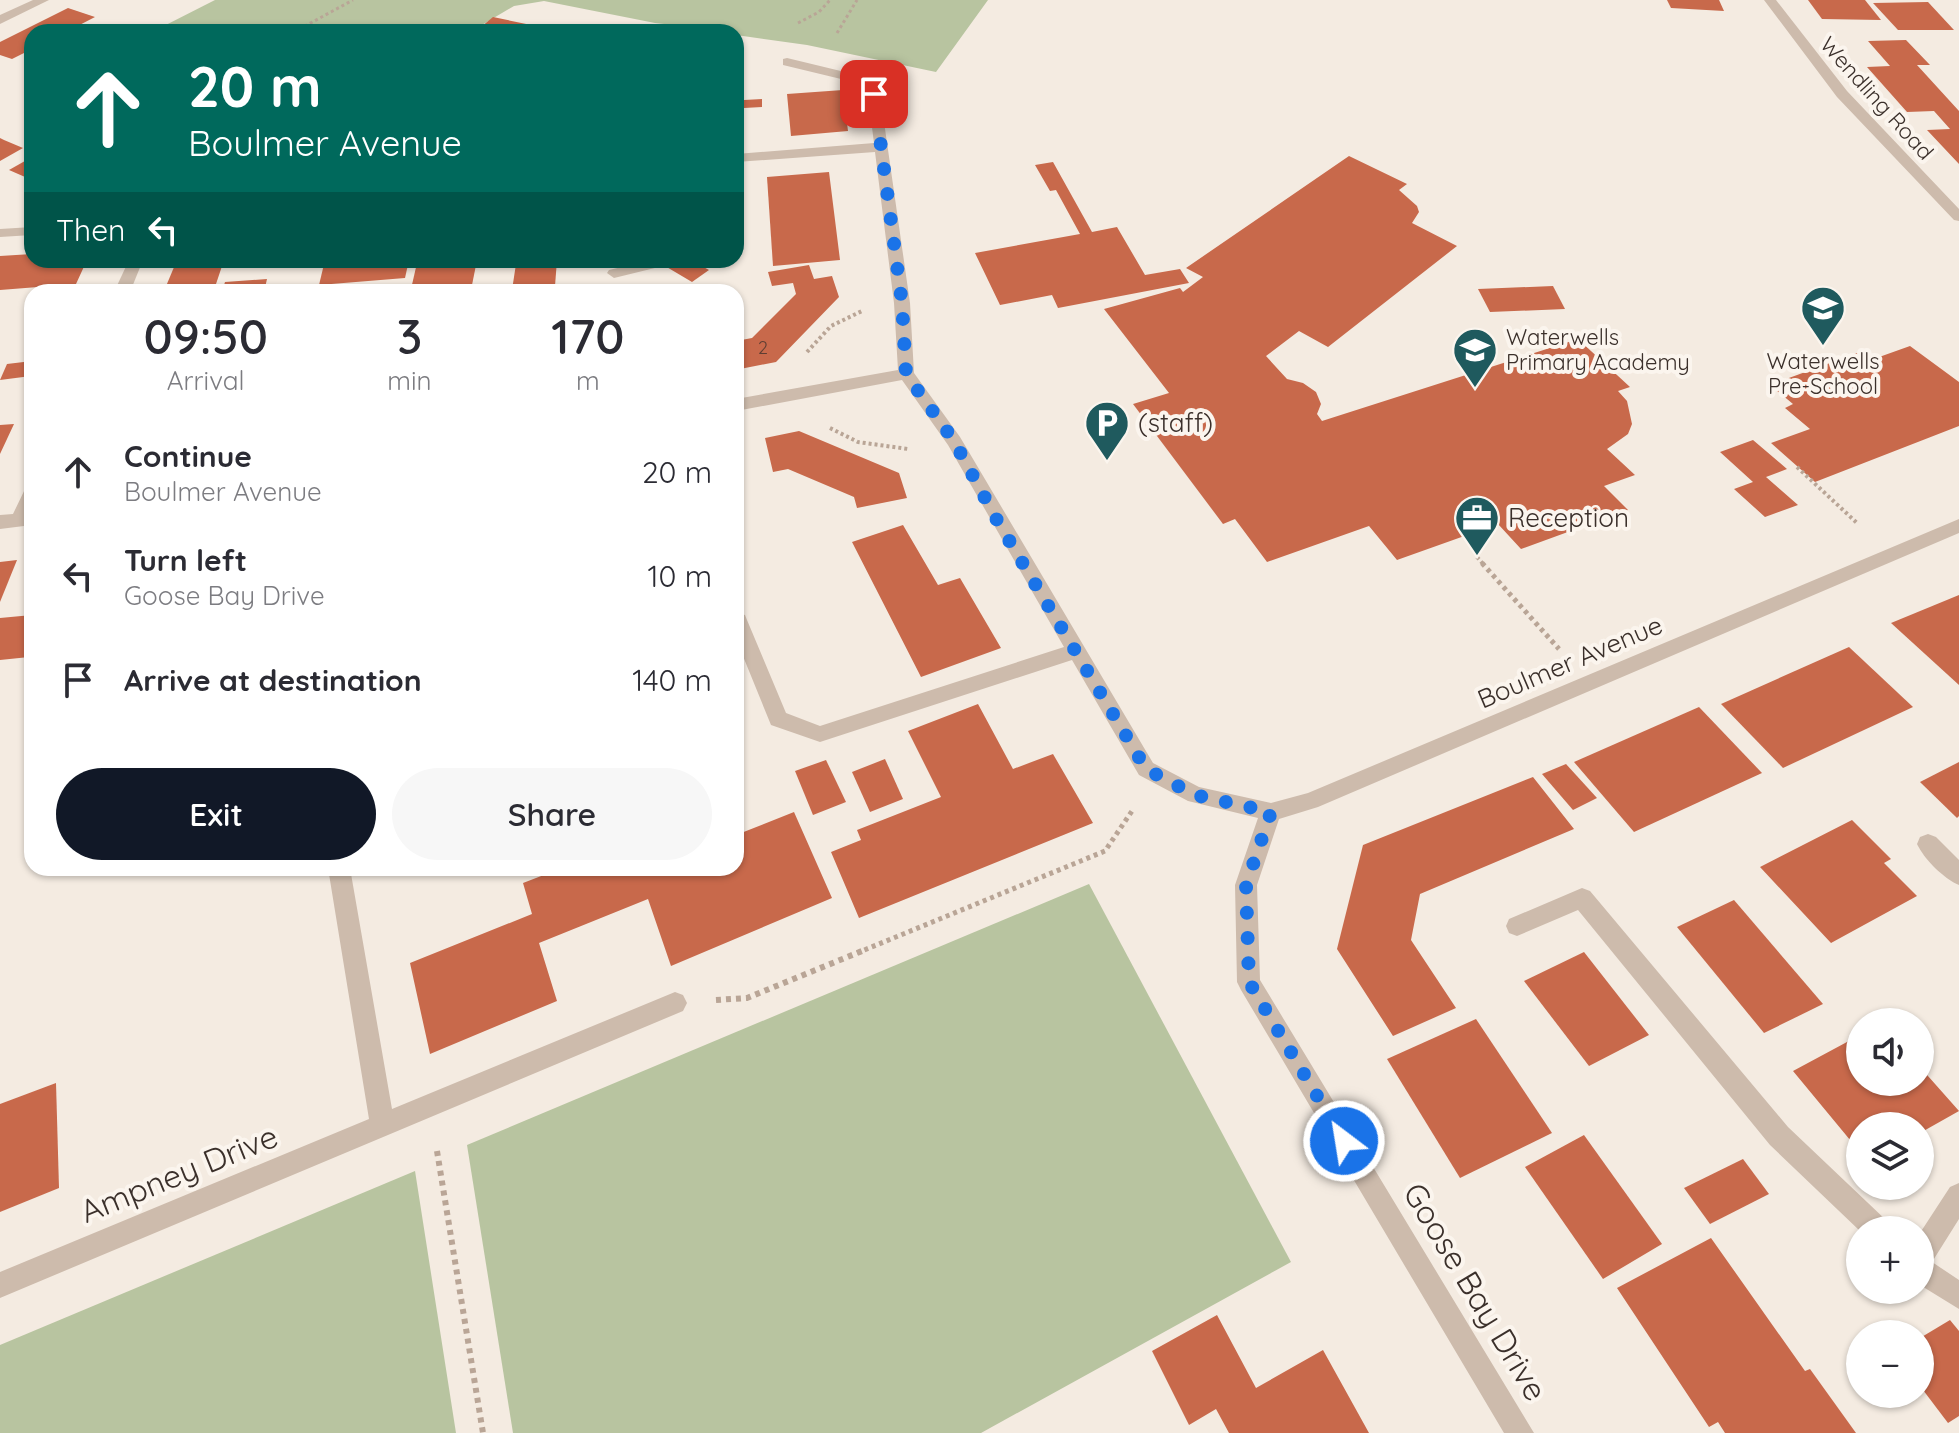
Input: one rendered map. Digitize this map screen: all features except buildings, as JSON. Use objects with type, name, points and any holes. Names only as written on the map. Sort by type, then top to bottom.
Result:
[{"type":"street","points":[[0,20],[43,0]]},
{"type":"street","name":"Wendling Road","points":[[1770,0],[1842,94],[1959,217]]},
{"type":"street","points":[[787,62],[845,76],[874,94],[902,303],[906,374],[954,441],[1146,769],[1195,795],[1271,812]]},
{"type":"street","points":[[744,157],[881,147]]},
{"type":"street","points":[[0,233],[24,232]]},
{"type":"street","points":[[614,273],[636,268]]},
{"type":"street","points":[[744,404],[906,374]]},
{"type":"street","name":"Boulmer Avenue","points":[[1271,812],[1311,801],[1959,526]]},
{"type":"street","points":[[744,635],[778,719],[820,734],[1075,651]]},
{"type":"street","name":"Goose Bay Drive","points":[[1271,812],[1246,885],[1249,982],[1520,1433]]},
{"type":"street","points":[[1928,844],[1959,875]]},
{"type":"street","points":[[340,876],[383,1127]]},
{"type":"street","points":[[1517,926],[1582,898],[1779,1136],[1863,1216]]},
{"type":"street","name":"Ampney Drive","points":[[0,1285],[675,1003]]},
{"type":"street","points":[[1934,1235],[1959,1196]]},
{"type":"street","points":[[1934,1279],[1959,1296]]},
{"type":"path","points":[[309,24],[353,0]]},
{"type":"path","points":[[795,25],[819,12],[830,0]]},
{"type":"path","points":[[1797,467],[1889,555]]},
{"type":"path","points":[[1477,557],[1590,682]]},
{"type":"path","points":[[675,1003],[747,998],[1105,851]]},
{"type":"path","points":[[429,1107],[483,1433]]},
{"type":"green space","points":[[215,0],[988,0],[936,72],[807,45],[744,36],[744,24],[655,23],[544,1],[514,6],[484,24],[168,24]]},
{"type":"green space","points":[[1089,884],[1291,1262],[981,1433],[513,1433],[467,1145]]},
{"type":"green space","points":[[415,1171],[456,1433],[0,1433],[0,1345]]},
{"type":"place","name":"Waterwells Pre-School","points":[[1823,347]]},
{"type":"place","name":"Waterwells Primary Academy","points":[[1475,389]]},
{"type":"place","name":"(staff)","points":[[1107,462]]},
{"type":"place","name":"Reception","points":[[1477,557]]},
{"type":"route","points":[[874,94],[902,303],[906,374],[954,441],[998,522],[1146,769],[1195,795],[1271,812],[1246,885],[1249,982],[1344,1141]]}]
